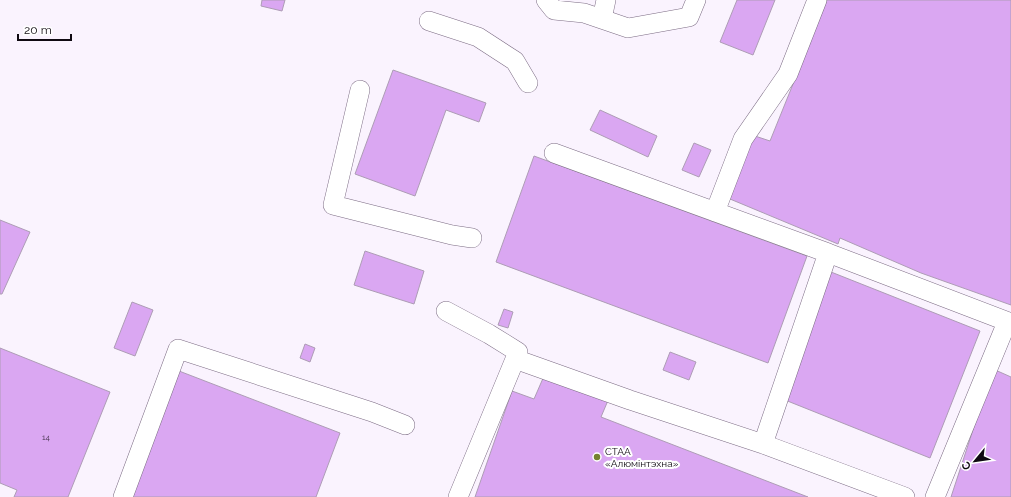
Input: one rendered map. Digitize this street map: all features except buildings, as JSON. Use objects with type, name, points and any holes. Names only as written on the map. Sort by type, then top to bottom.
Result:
[{"type":"lane","points":[[546,0],[554,10],[584,13],[628,28],[689,17],[696,0]]},
{"type":"lane","points":[[602,20],[606,0]]},
{"type":"lane","points":[[715,212],[743,139],[788,74],[817,0]]},
{"type":"lane","points":[[429,21],[478,36],[515,61],[528,83]]},
{"type":"lane","points":[[360,90],[333,205],[452,236],[472,238]]},
{"type":"lane","points":[[554,153],[828,253],[1009,323],[935,497]]},
{"type":"lane","points":[[764,444],[828,253]]},
{"type":"lane","points":[[446,311],[489,334],[518,352],[458,497]]},
{"type":"lane","points":[[123,497],[178,349],[372,412],[405,425]]},
{"type":"lane","points":[[515,359],[630,400],[764,444],[905,497]]},
{"type":"place","name":"СТАА «Алюмінтэхна»","points":[[597,457]]}]
